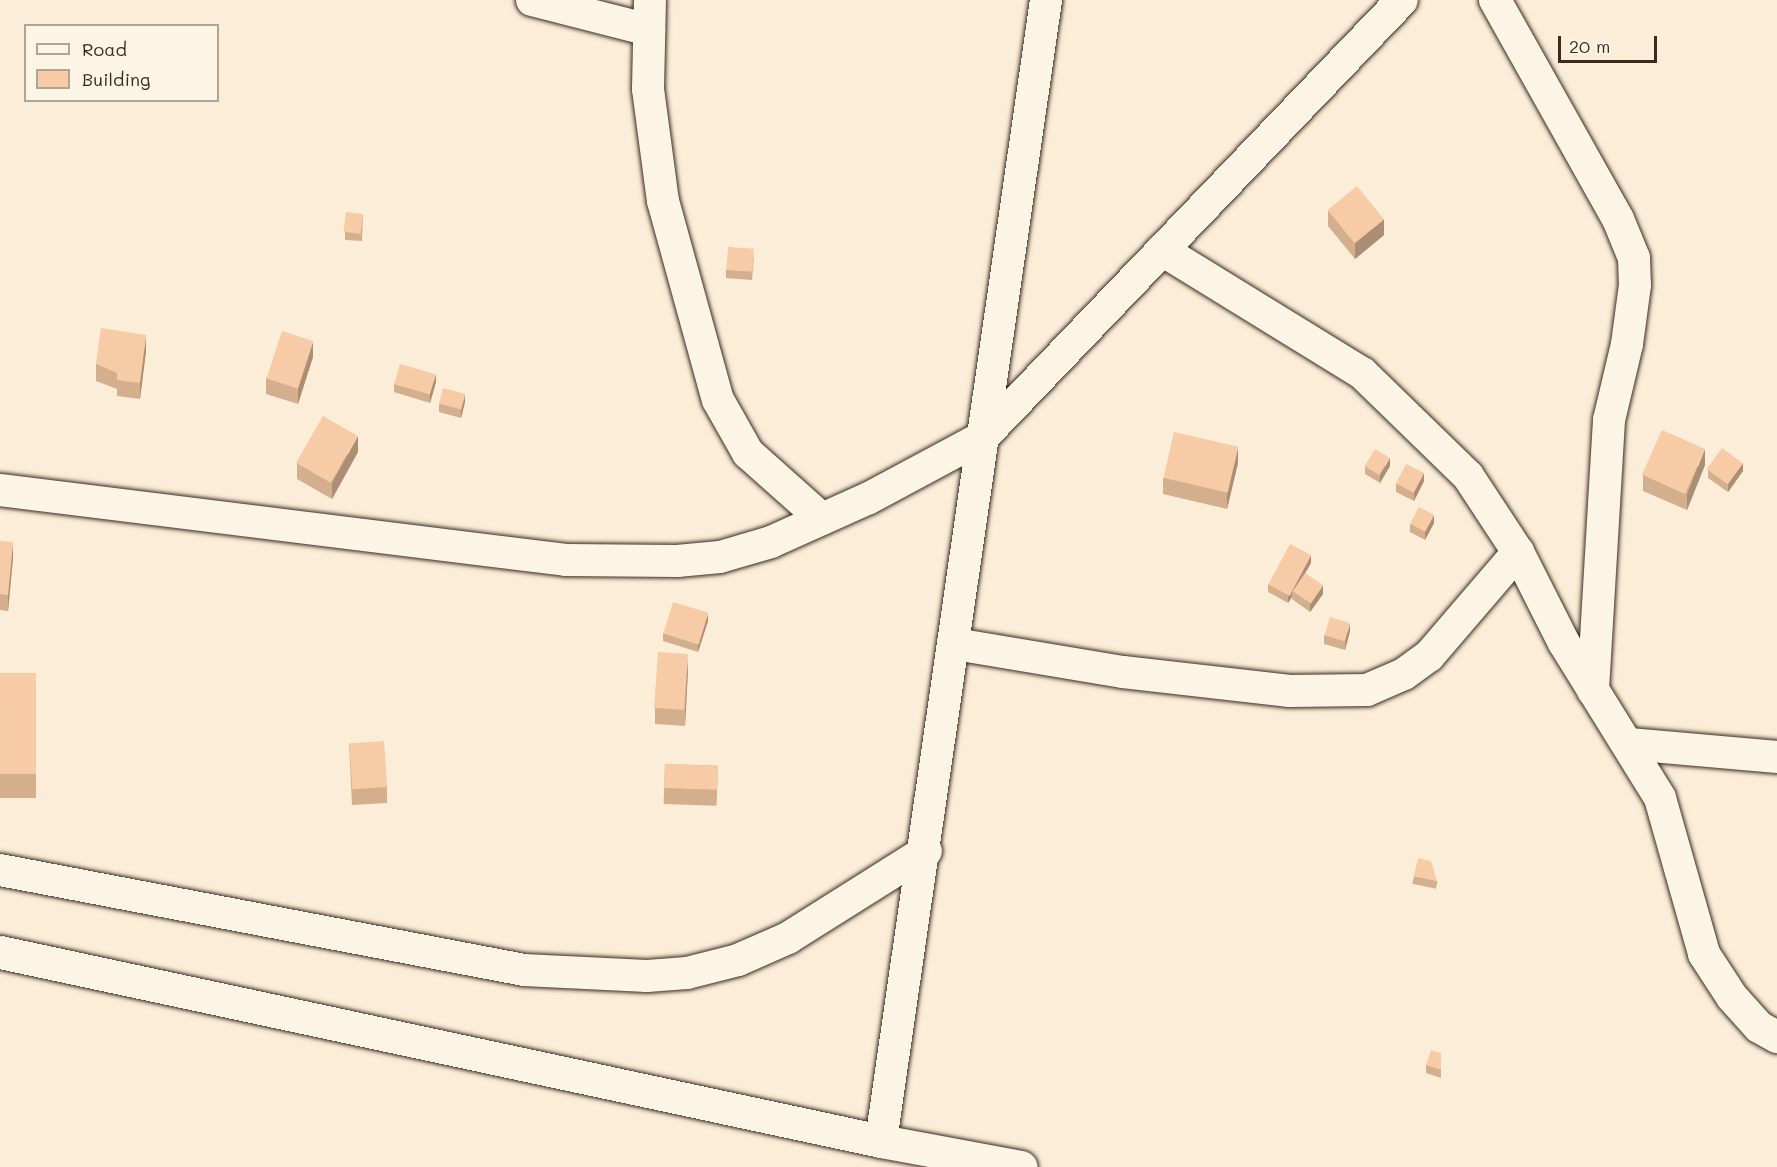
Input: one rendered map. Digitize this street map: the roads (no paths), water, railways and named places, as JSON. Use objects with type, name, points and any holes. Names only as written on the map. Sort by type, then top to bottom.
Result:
[{"type":"main road","points":[[0,952],[988,1164],[1021,1167]]},
{"type":"street","points":[[532,0],[649,15],[648,89],[663,201],[718,400],[748,453],[822,519]]},
{"type":"street","points":[[881,1141],[926,851],[1046,0]]},
{"type":"street","points":[[0,490],[566,560],[678,561],[720,557],[771,542],[822,519],[983,437],[1402,0]]},
{"type":"street","points":[[1495,0],[1618,219],[1634,258],[1635,285],[1627,344],[1609,420],[1593,691]]},
{"type":"street","points":[[1162,250],[1362,373],[1418,423],[1468,476],[1518,552],[1564,643],[1629,744],[1660,798],[1671,827],[1687,905],[1704,954],[1732,997],[1760,1027],[1777,1037]]},
{"type":"street","points":[[955,645],[1124,672],[1290,691],[1367,690],[1404,674],[1429,656],[1518,552]]},
{"type":"street","points":[[1629,744],[1777,757]]},
{"type":"street","points":[[0,870],[524,970],[647,976],[687,973],[738,960],[768,947],[850,901],[926,851]]}]
